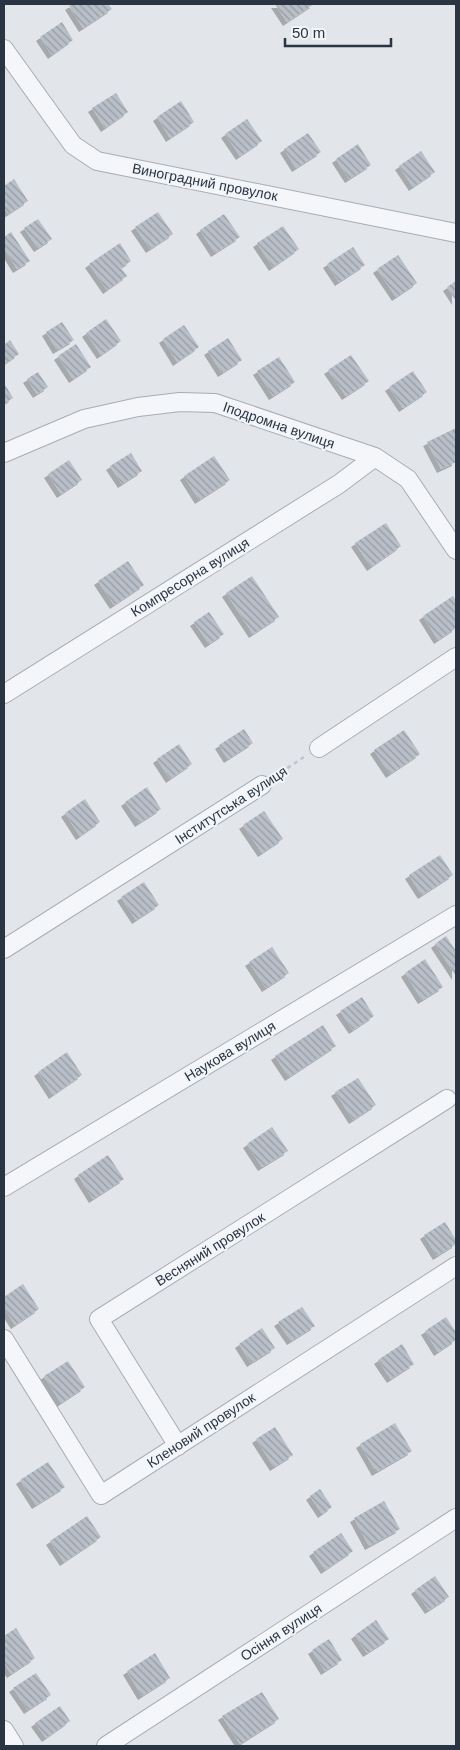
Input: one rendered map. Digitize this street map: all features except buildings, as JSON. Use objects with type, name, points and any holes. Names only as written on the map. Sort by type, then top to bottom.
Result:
[{"type":"street","name":"Виноградний провулок","points":[[4,50],[73,145],[97,161],[456,233]]},
{"type":"street","name":"Іподромна вулиця","points":[[4,453],[84,419],[138,407],[180,402],[215,403],[375,457],[408,479],[456,550]]},
{"type":"street","name":"Компресорна вулиця","points":[[4,694],[339,484],[375,457]]},
{"type":"street","points":[[319,748],[456,657]]},
{"type":"street","name":"Інститутська вулиця","points":[[4,949],[262,785]]},
{"type":"street","name":"Наукова вулиця","points":[[4,1187],[456,915]]},
{"type":"street","name":"Весняний провулок","points":[[178,1446],[99,1319],[447,1099]]},
{"type":"street","name":"Кленовий провулок","points":[[4,1339],[101,1495],[456,1266]]},
{"type":"street","name":"Осіння вулиця","points":[[106,1746],[456,1518]]},
{"type":"street","points":[[4,1730],[14,1746]]},
{"type":"path","name":"Інститутська вулиця","points":[[262,785],[319,748]]}]
